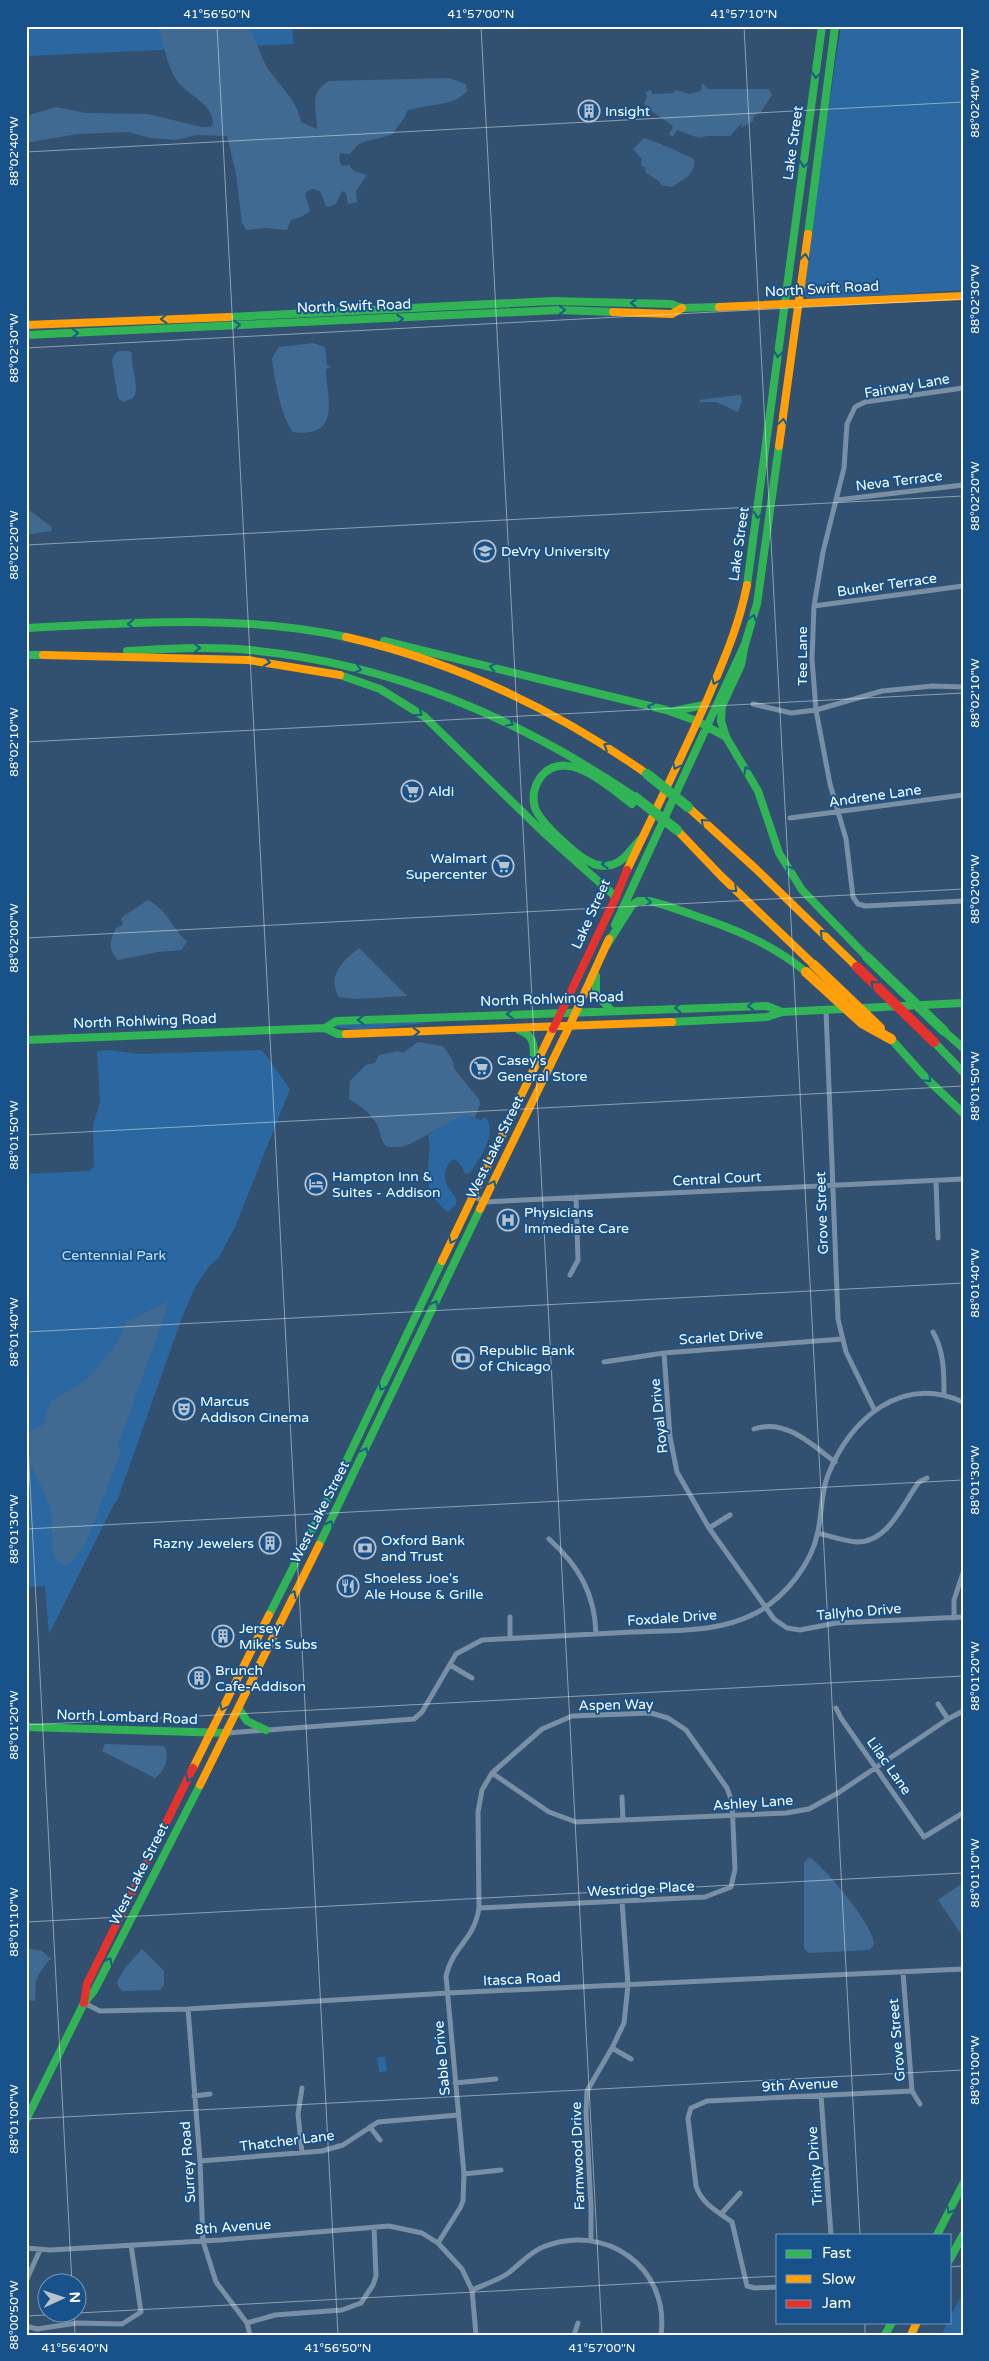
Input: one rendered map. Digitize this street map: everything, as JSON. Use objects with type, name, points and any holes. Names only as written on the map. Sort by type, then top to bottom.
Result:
[{"type":"main road","name":"Lake Street","points":[[569,1027],[637,878],[702,724],[704,705],[733,639],[745,598],[756,531],[784,305],[822,26]]},
{"type":"main road","name":"Lake Street","points":[[552,1027],[616,898],[620,884],[642,838],[745,644],[757,604],[799,305],[835,26]]},
{"type":"main road","name":"North Swift Road","points":[[26,325],[398,310],[553,300],[671,304],[682,308],[799,305],[963,296]]},
{"type":"main road","name":"North Swift Road","points":[[26,335],[559,310],[672,314],[682,308]]},
{"type":"main road","points":[[26,628],[196,623],[351,633],[526,674],[670,711],[702,724],[726,737]]},
{"type":"main road","points":[[302,630],[365,643],[448,666],[560,718],[631,761],[688,807],[756,869],[963,1072]]},
{"type":"main road","points":[[745,644],[741,665],[722,706],[721,721],[726,737],[758,791],[779,853],[802,890],[867,958],[963,1048]]},
{"type":"main road","points":[[43,655],[205,648],[249,650],[333,663],[412,682],[468,703],[586,764],[676,833],[700,855],[862,1023],[893,1041],[926,1078],[963,1113]]},
{"type":"main road","points":[[26,655],[248,660],[336,674],[380,689],[424,717],[543,832],[616,898],[628,890],[637,878]]},
{"type":"main road","points":[[670,711],[685,711],[704,705]]},
{"type":"main road","points":[[634,800],[571,766],[558,767],[545,773],[537,783],[534,793],[537,812],[583,858],[595,865],[603,866],[618,863],[642,838]]},
{"type":"main road","points":[[606,946],[632,904],[638,901],[649,901],[734,927],[762,940],[810,969]]},
{"type":"main road","points":[[598,965],[594,985],[596,994],[610,1010]]},
{"type":"main road","name":"North Rohlwing Road","points":[[26,1040],[325,1028],[338,1034],[569,1027],[767,1016],[782,1012],[963,1003]]},
{"type":"main road","name":"North Rohlwing Road","points":[[325,1028],[336,1020],[610,1010],[767,1006],[782,1012]]},
{"type":"main road","name":"West Lake Street","points":[[84,2003],[87,1984],[331,1494],[474,1196],[552,1027]]},
{"type":"main road","name":"West Lake Street","points":[[26,2120],[84,2003],[102,1976],[227,1733],[292,1597],[339,1506],[569,1027]]},
{"type":"main road","points":[[511,1029],[529,1034],[534,1041],[533,1068]]},
{"type":"main road","points":[[238,1709],[247,1721],[266,1730]]},
{"type":"main road","name":"North Lombard Road","points":[[26,1727],[210,1734],[227,1733]]},
{"type":"main road","points":[[938,2234],[963,2184]]},
{"type":"main road","points":[[952,2255],[963,2235]]},
{"type":"street","name":"Fairway Lane","points":[[855,407],[871,400],[963,388]]},
{"type":"street","name":"Tee Lane","points":[[855,407],[847,424],[846,455],[814,606],[812,659],[816,710],[847,847],[853,897],[858,904],[865,906],[963,901]]},
{"type":"street","name":"Neva Terrace","points":[[837,500],[963,485]]},
{"type":"street","name":"Bunker Terrace","points":[[814,606],[963,586]]},
{"type":"street","points":[[753,704],[791,714],[816,710],[882,691],[933,686],[963,687]]},
{"type":"street","name":"Andrene Lane","points":[[790,818],[963,795]]},
{"type":"street","name":"Grove Street","points":[[826,1010],[836,1300],[842,1339],[874,1409]]},
{"type":"street","name":"Central Court","points":[[484,1202],[963,1179]]},
{"type":"street","points":[[936,1180],[938,1238]]},
{"type":"street","points":[[474,1196],[484,1202]]},
{"type":"street","points":[[570,1275],[578,1260],[576,1197]]},
{"type":"street","points":[[933,1332],[938,1341],[944,1369],[944,1394],[963,1402]]},
{"type":"street","name":"Scarlet Drive","points":[[604,1362],[664,1353],[842,1339]]},
{"type":"street","name":"Royal Drive","points":[[664,1353],[670,1437],[676,1465],[690,1498],[765,1607]]},
{"type":"street","name":"Foxdale Drive","points":[[227,1733],[414,1719],[422,1712],[456,1654],[467,1646],[482,1640],[713,1628],[743,1619],[765,1607],[783,1593],[797,1576],[818,1533],[826,1480],[853,1431],[874,1409],[907,1395],[944,1394]]},
{"type":"street","points":[[754,1429],[765,1425],[789,1430],[835,1462]]},
{"type":"street","points":[[818,1533],[857,1542],[872,1539],[886,1530],[919,1482],[927,1478]]},
{"type":"street","points":[[709,1528],[730,1515]]},
{"type":"street","points":[[549,1539],[573,1562],[584,1580],[594,1610],[596,1634]]},
{"type":"street","points":[[954,1618],[954,1600],[963,1573]]},
{"type":"street","name":"Tallyho Drive","points":[[765,1607],[774,1619],[787,1628],[800,1630],[836,1623],[963,1617]]},
{"type":"street","points":[[510,1617],[510,1638]]},
{"type":"street","points":[[450,1665],[472,1678]]},
{"type":"street","points":[[938,1704],[948,1719]]},
{"type":"street","name":"Lilac Lane","points":[[836,1708],[841,1718],[924,1837],[963,1813]]},
{"type":"street","name":"Ashley Lane","points":[[492,1773],[548,1812],[571,1822],[786,1813],[809,1809],[855,1784],[948,1719],[963,1711]]},
{"type":"street","name":"Aspen Way","points":[[492,1773],[542,1729],[563,1718],[657,1714],[686,1730],[727,1788],[734,1816]]},
{"type":"street","name":"Sable Drive","points":[[438,2243],[460,2208],[464,2174],[446,1976],[449,1964],[474,1930],[479,1908],[478,1812],[482,1790],[492,1773]]},
{"type":"street","points":[[622,1797],[623,1820]]},
{"type":"street","name":"Westridge Place","points":[[479,1908],[705,1897],[731,1887],[735,1870],[734,1816]]},
{"type":"street","name":"Farmwood Drive","points":[[591,2240],[592,2207],[586,2112],[588,2091],[622,2028],[628,1985],[622,1901]]},
{"type":"street","name":"Itasca Road","points":[[84,2003],[100,2011],[188,2009],[448,1993],[963,1969]]},
{"type":"street","name":"Grove Street","points":[[903,1972],[912,2091],[920,2104]]},
{"type":"street","name":"Surrey Road","points":[[188,2009],[200,2161],[203,2241],[216,2282],[247,2323],[250,2335]]},
{"type":"street","points":[[612,2048],[631,2059]]},
{"type":"street","points":[[455,2083],[496,2079]]},
{"type":"street","points":[[302,2088],[298,2114],[302,2153]]},
{"type":"street","name":"9th Avenue","points":[[721,2214],[705,2203],[696,2186],[688,2118],[691,2108],[707,2101],[912,2091]]},
{"type":"street","points":[[194,2096],[210,2094]]},
{"type":"street","name":"Trinity Drive","points":[[820,2095],[831,2234]]},
{"type":"street","name":"Thatcher Lane","points":[[200,2161],[302,2153],[343,2145],[378,2122],[458,2115]]},
{"type":"street","points":[[370,2127],[380,2140]]},
{"type":"street","points":[[464,2174],[501,2170]]},
{"type":"street","points":[[740,2193],[721,2214],[732,2222],[742,2275],[747,2286],[755,2288],[776,2287]]},
{"type":"street","points":[[247,2323],[275,2315],[342,2310],[361,2303],[373,2285],[376,2276],[374,2226]]},
{"type":"street","name":"8th Avenue","points":[[26,2248],[40,2250],[203,2241],[374,2226],[414,2230],[438,2243]]},
{"type":"street","points":[[472,2290],[506,2275],[542,2247],[570,2240],[591,2240],[605,2244],[637,2261],[656,2292],[662,2317],[661,2335]]},
{"type":"street","points":[[438,2243],[462,2269],[472,2290],[476,2335]]},
{"type":"street","points":[[26,2326],[37,2329],[77,2323],[122,2324],[141,2312],[131,2245]]},
{"type":"street","points":[[26,2281],[40,2250]]},
{"type":"street","points":[[574,2335],[578,2323]]},
{"type":"green space","points":[[26,26],[292,26],[294,44],[26,56]]},
{"type":"green space","points":[[841,26],[963,26],[963,290],[808,300],[801,289]]},
{"type":"green space","points":[[443,1021],[361,1030],[334,1027],[334,1025]]},
{"type":"green space","name":"Centennial Park","points":[[109,1050],[137,1054],[262,1050],[290,1089],[235,1227],[218,1259],[210,1265],[195,1287],[184,1312],[117,1501],[49,1634],[45,1586],[26,1587],[26,1174],[90,1171],[94,1167],[93,1125],[100,1102],[97,1051]]},
{"type":"green space","points":[[464,1115],[481,1120],[485,1117],[489,1123],[489,1138],[470,1173],[465,1174],[461,1165],[454,1159],[447,1166],[446,1183],[456,1198],[456,1205],[447,1212],[435,1199],[429,1186],[430,1145],[428,1135]]},
{"type":"green space","points":[[377,2057],[385,2057],[387,2071],[379,2072]]},
{"type":"green space","points":[[963,2293],[963,2335],[941,2335],[947,2324],[952,2324],[952,2313]]},
{"type":"shaded area","points":[[156,26],[246,26],[255,39],[265,64],[296,106],[301,122],[317,129],[316,95],[323,85],[329,81],[449,78],[466,84],[467,91],[446,103],[407,111],[393,134],[361,143],[350,154],[340,153],[339,160],[342,166],[349,165],[354,171],[367,175],[356,191],[357,202],[348,204],[346,193],[342,191],[336,204],[329,207],[326,206],[320,191],[313,189],[305,194],[310,211],[301,217],[291,220],[287,230],[265,228],[246,230],[242,223],[236,174],[227,136],[197,135],[175,140],[150,138],[129,132],[77,134],[26,143],[26,116],[56,107],[86,113],[148,114],[202,127],[211,127],[213,123],[209,110],[182,87],[174,76]]},
{"type":"shaded area","points":[[702,83],[708,89],[769,89],[772,95],[761,112],[754,116],[753,121],[741,128],[742,123],[730,136],[699,138],[677,130],[673,137],[669,134],[673,126],[644,104],[647,96],[646,92],[651,90],[652,94],[673,93],[676,90],[689,94],[701,91]]},
{"type":"shaded area","points":[[644,138],[694,159],[691,173],[672,187],[661,185],[660,182],[645,172],[646,168],[641,166],[642,159],[633,149]]},
{"type":"shaded area","points":[[313,343],[325,347],[327,365],[331,367],[326,369],[328,417],[318,430],[307,433],[293,432],[285,417],[276,386],[272,358],[279,347]]},
{"type":"shaded area","points":[[118,351],[129,351],[132,353],[136,383],[133,398],[123,402],[118,398],[112,361]]},
{"type":"shaded area","points":[[741,395],[742,401],[738,412],[716,402],[700,402],[699,400]]},
{"type":"shaded area","points":[[26,508],[52,527],[51,531],[26,535]]},
{"type":"shaded area","points":[[148,900],[161,909],[181,936],[187,941],[182,950],[158,952],[118,960],[112,952],[111,945],[116,928],[123,925],[121,918]]},
{"type":"shaded area","points":[[359,948],[407,996],[355,999],[339,997],[335,982],[338,969]]},
{"type":"shaded area","points":[[418,1042],[443,1046],[452,1059],[455,1070],[479,1099],[480,1104],[475,1118],[464,1115],[410,1144],[402,1147],[387,1147],[382,1141],[374,1119],[349,1099],[350,1081],[366,1065],[375,1063],[379,1055],[398,1051],[403,1053]]},
{"type":"shaded area","points":[[167,1302],[169,1303],[118,1445],[121,1452],[85,1545],[73,1561],[64,1566],[56,1559],[53,1551],[51,1507],[26,1455],[26,1434],[44,1424],[50,1402],[91,1375],[119,1341],[126,1322]]},
{"type":"shaded area","points":[[105,1744],[164,1746],[167,1755],[166,1764],[155,1778],[102,1751]]},
{"type":"shaded area","points":[[809,1857],[837,1884],[858,1911],[872,1936],[874,1944],[870,1950],[809,1953],[804,1949],[804,1863]]},
{"type":"shaded area","points":[[961,1884],[963,1886],[963,1937],[938,1900]]},
{"type":"shaded area","points":[[26,1948],[42,1951],[52,1960],[49,1960],[36,1981],[35,2001],[26,2000]]},
{"type":"shaded area","points":[[142,1949],[164,1971],[164,1985],[160,1990],[122,1991],[117,1982],[125,1968]]},
{"type":"traffic: fast","points":[[747,585],[822,26]]},
{"type":"traffic: fast","points":[[808,234],[835,26]]},
{"type":"traffic: fast","points":[[229,317],[553,301],[671,304],[682,308],[719,307]]},
{"type":"traffic: fast","points":[[26,335],[559,310],[613,312]]},
{"type":"traffic: fast","points":[[615,925],[745,644],[757,604],[779,446]]},
{"type":"traffic: fast","points":[[26,628],[146,623],[227,623],[267,625],[346,637]]},
{"type":"traffic: fast","points":[[384,641],[666,710],[697,721],[726,737]]},
{"type":"traffic: fast","points":[[745,644],[741,665],[722,706],[721,721],[726,737],[758,791],[779,853],[802,890],[867,957]]},
{"type":"traffic: fast","points":[[127,651],[203,648],[249,650],[302,657],[353,668],[403,682],[499,719],[545,742],[635,797]]},
{"type":"traffic: fast","points":[[26,655],[50,655]]},
{"type":"traffic: fast","points":[[340,675],[380,689],[425,717],[543,832],[616,897]]},
{"type":"traffic: fast","points":[[674,711],[704,705]]},
{"type":"traffic: fast","points":[[632,804],[587,772],[562,765],[550,769],[540,778],[534,793],[535,808],[544,822],[577,854],[594,864],[606,866],[620,861],[642,838]]},
{"type":"traffic: fast","points":[[647,774],[688,807]]},
{"type":"traffic: fast","points":[[635,797],[677,830]]},
{"type":"traffic: fast","points":[[606,946],[632,905],[638,901],[649,901],[709,920],[753,938],[780,953],[806,972]]},
{"type":"traffic: fast","points":[[867,957],[944,1031]]},
{"type":"traffic: fast","points":[[596,976],[596,994],[611,1010]]},
{"type":"traffic: fast","points":[[672,1022],[767,1017],[782,1012],[963,1003]]},
{"type":"traffic: fast","points":[[325,1028],[336,1021],[767,1006],[782,1012]]},
{"type":"traffic: fast","points":[[26,1040],[325,1028],[338,1034],[346,1034]]},
{"type":"traffic: fast","points":[[519,1030],[531,1038],[534,1061]]},
{"type":"traffic: fast","points":[[944,1031],[963,1048]]},
{"type":"traffic: fast","points":[[891,1039],[926,1078],[963,1113]]},
{"type":"traffic: fast","points":[[934,1042],[963,1072]]},
{"type":"traffic: fast","points":[[319,1545],[480,1209]]},
{"type":"traffic: fast","points":[[269,1615],[333,1489],[442,1261]]},
{"type":"traffic: fast","points":[[239,1709],[247,1721],[266,1730]]},
{"type":"traffic: fast","points":[[26,1727],[227,1733]]},
{"type":"traffic: fast","points":[[26,2120],[84,2003],[94,1991],[200,1785]]},
{"type":"traffic: fast","points":[[938,2234],[963,2184]]},
{"type":"traffic: fast","points":[[952,2255],[963,2235]]},
{"type":"traffic: fast","points":[[885,2335],[891,2324]]},
{"type":"traffic: slow","points":[[779,446],[808,234]]},
{"type":"traffic: slow","points":[[719,307],[963,296]]},
{"type":"traffic: slow","points":[[613,312],[672,314],[682,308]]},
{"type":"traffic: slow","points":[[26,325],[229,317]]},
{"type":"traffic: slow","points":[[627,870],[688,743],[725,658],[747,585]]},
{"type":"traffic: slow","points":[[346,637],[387,647],[426,660],[503,690],[577,729],[647,774]]},
{"type":"traffic: slow","points":[[43,655],[248,660],[340,675]]},
{"type":"traffic: slow","points":[[688,807],[756,869],[857,967]]},
{"type":"traffic: slow","points":[[677,830],[721,876],[814,965]]},
{"type":"traffic: slow","points":[[480,1209],[569,1027],[609,939]]},
{"type":"traffic: slow","points":[[814,965],[880,1028]]},
{"type":"traffic: slow","points":[[806,972],[862,1023],[891,1039]]},
{"type":"traffic: slow","points":[[346,1034],[672,1022]]},
{"type":"traffic: slow","points":[[442,1261],[553,1029]]},
{"type":"traffic: slow","points":[[200,1785],[319,1545]]},
{"type":"traffic: slow","points":[[193,1768],[269,1615]]},
{"type":"traffic: slow","points":[[911,2335],[916,2324]]},
{"type":"traffic: jam","points":[[553,1029],[627,870]]},
{"type":"traffic: jam","points":[[857,967],[934,1042]]},
{"type":"traffic: jam","points":[[84,2003],[87,1984],[193,1768]]},
{"type":"place","name":"Insight","points":[[589,111]]},
{"type":"place","name":"DeVry University","points":[[485,551]]},
{"type":"place","name":"Aldi","points":[[412,791]]},
{"type":"place","name":"Walmart Supercenter","points":[[503,866]]},
{"type":"place","name":"Casey's General Store","points":[[481,1068]]},
{"type":"place","name":"Hampton Inn & Suites - Addison","points":[[316,1184]]},
{"type":"place","name":"Physicians Immediate Care","points":[[508,1220]]},
{"type":"place","name":"Republic Bank of Chicago","points":[[463,1358]]},
{"type":"place","name":"Marcus Addison Cinema","points":[[184,1409]]},
{"type":"place","name":"Razny Jewelers","points":[[270,1543]]},
{"type":"place","name":"Oxford Bank and Trust","points":[[365,1548]]},
{"type":"place","name":"Shoeless Joe's Ale House & Grille","points":[[348,1586]]},
{"type":"place","name":"Jersey Mike's Subs","points":[[223,1636]]},
{"type":"place","name":"Brunch Cafe-Addison","points":[[199,1678]]}]
